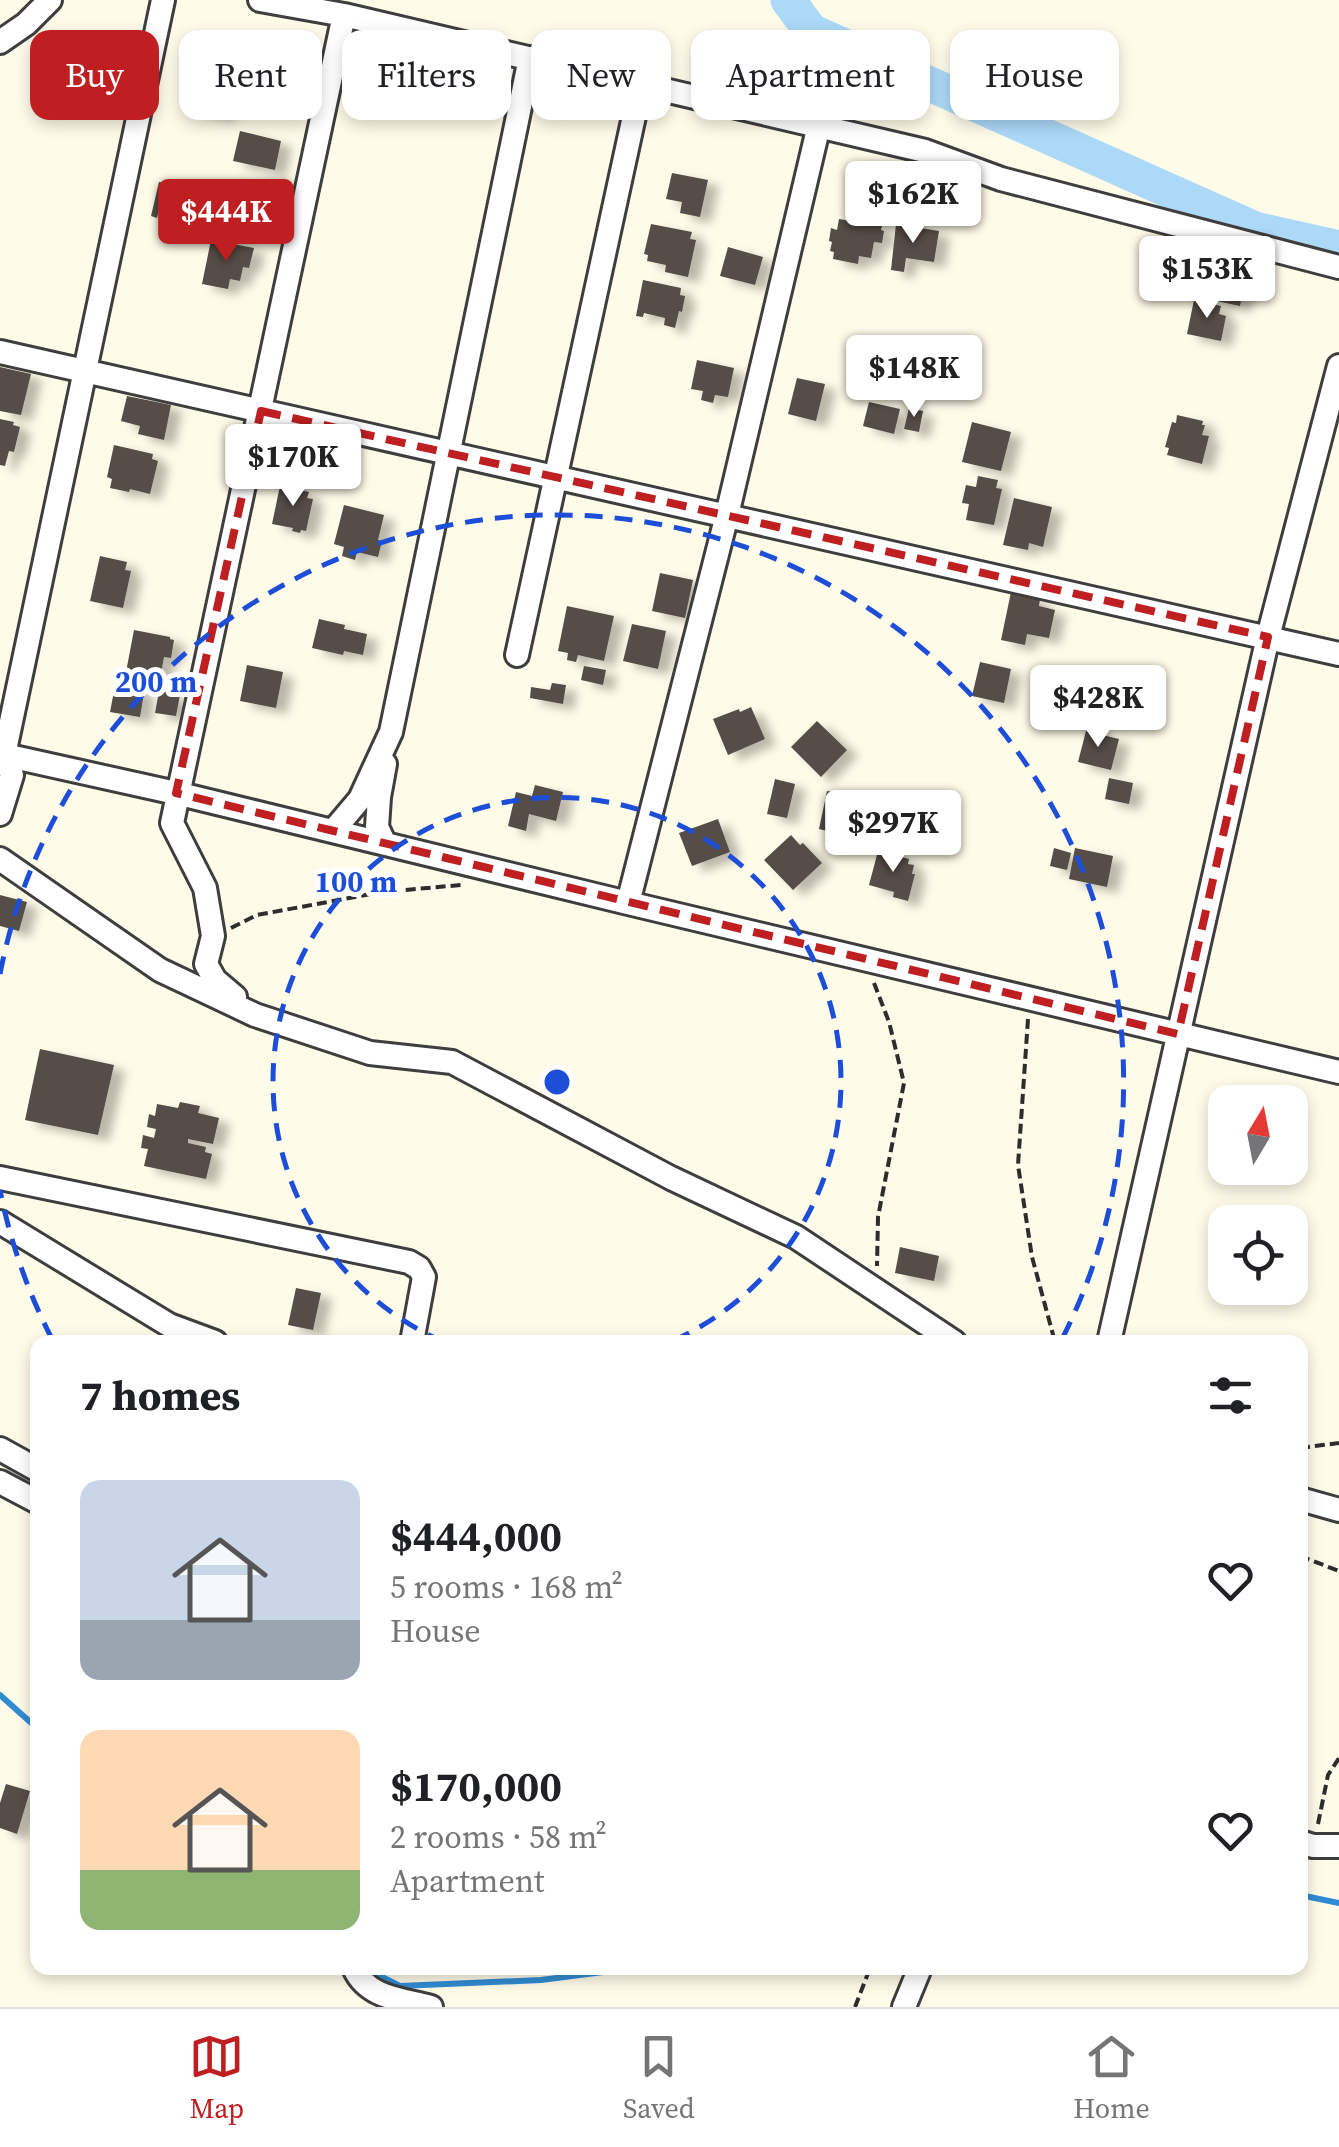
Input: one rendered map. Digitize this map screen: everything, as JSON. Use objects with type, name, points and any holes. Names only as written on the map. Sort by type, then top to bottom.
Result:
[{"type":"street","points":[[0,42],[50,0]]},
{"type":"street","points":[[0,814],[12,774],[2,754],[163,0]]},
{"type":"street","points":[[260,0],[530,58],[379,797],[377,827],[385,844]]},
{"type":"street","points":[[255,1015],[216,980],[206,964],[213,936],[205,888],[172,823],[344,15]]},
{"type":"street","points":[[671,91],[926,151],[1002,178],[1339,267]]},
{"type":"street","points":[[517,656],[633,120]]},
{"type":"street","points":[[628,903],[728,515],[819,126]]},
{"type":"street","points":[[0,352],[1339,654]]},
{"type":"street","points":[[1112,1335],[1268,637],[1339,366]]},
{"type":"street","points":[[333,832],[360,799],[392,732]]},
{"type":"street","points":[[2,754],[1339,1072]]},
{"type":"street","points":[[0,859],[160,970],[255,1015],[370,1053],[452,1062],[636,1160],[796,1237],[944,1335]]},
{"type":"street","points":[[0,1178],[409,1262],[424,1277],[413,1335]]},
{"type":"street","points":[[0,1222],[169,1324],[197,1335]]},
{"type":"street","points":[[0,1449],[30,1466]]},
{"type":"street","points":[[0,1482],[30,1498]]},
{"type":"street","points":[[1308,1502],[1339,1510]]},
{"type":"street","points":[[1308,1844],[1339,1846]]},
{"type":"street","points":[[357,1975],[360,1981],[384,1996],[431,2007]]},
{"type":"street","points":[[904,2007],[917,1975]]},
{"type":"path","points":[[213,936],[257,916],[382,892],[474,884]]},
{"type":"path","points":[[866,960],[889,1022],[904,1083],[878,1216],[876,1290]]},
{"type":"path","points":[[1030,999],[1018,1165],[1032,1257],[1053,1335]]},
{"type":"path","points":[[1308,1447],[1339,1443]]},
{"type":"path","points":[[1308,1559],[1339,1572]]},
{"type":"path","points":[[1308,1841],[1328,1775],[1339,1758]]},
{"type":"path","points":[[854,2007],[867,1975]]},
{"type":"highlighted area","points":[[261,411],[1268,637],[1178,1034],[176,793]]},
{"type":"building","points":[[240,131],[281,141],[275,170],[233,161]]},
{"type":"building","points":[[909,166],[943,173],[942,178],[949,179],[942,205],[903,198]]},
{"type":"building","points":[[672,173],[708,180],[700,217],[680,213],[682,202],[666,199]]},
{"type":"building","points":[[159,182],[165,183],[157,218],[151,216]]},
{"type":"building","points":[[225,189],[262,196],[261,201],[266,202],[261,230],[245,227],[243,235],[218,231]]},
{"type":"building","points":[[839,219],[882,226],[882,243],[874,242],[871,258],[859,256],[858,264],[833,259],[829,241],[831,228],[837,230]]},
{"type":"building","points":[[651,224],[692,232],[690,239],[696,240],[688,277],[665,272],[666,265],[647,261],[648,255],[644,254]]},
{"type":"building","points":[[896,224],[939,231],[934,262],[906,258],[904,272],[891,270]]},
{"type":"building","points":[[1181,235],[1216,242],[1214,256],[1178,248]]},
{"type":"building","points":[[211,240],[254,248],[249,268],[243,267],[240,281],[230,279],[228,289],[202,284]]},
{"type":"building","points":[[1223,246],[1251,251],[1240,306],[1212,300]]},
{"type":"building","points":[[728,247],[763,257],[755,285],[720,276]]},
{"type":"building","points":[[643,280],[681,288],[680,295],[685,296],[675,328],[664,325],[665,318],[644,313],[643,317],[636,316]]},
{"type":"building","points":[[1194,300],[1221,306],[1219,314],[1226,316],[1221,341],[1187,334]]},
{"type":"building","points":[[697,360],[734,368],[728,397],[715,395],[713,403],[701,400],[703,391],[691,389]]},
{"type":"building","points":[[0,367],[31,374],[21,415],[0,411]]},
{"type":"building","points":[[797,378],[825,384],[816,421],[788,414]]},
{"type":"building","points":[[127,396],[171,405],[164,440],[138,434],[140,426],[121,421]]},
{"type":"building","points":[[869,402],[900,409],[894,434],[863,426]]},
{"type":"building","points":[[909,408],[923,411],[919,432],[904,429]]},
{"type":"building","points":[[1177,415],[1203,421],[1202,435],[1209,436],[1202,464],[1167,455],[1169,448],[1165,447]]},
{"type":"building","points":[[0,419],[20,427],[14,452],[9,451],[5,466],[0,465]]},
{"type":"building","points":[[972,422],[1011,432],[1001,471],[962,462]]},
{"type":"building","points":[[114,445],[153,454],[152,459],[158,461],[150,494],[110,488],[112,479],[107,477]]},
{"type":"building","points":[[978,476],[998,480],[996,488],[1002,489],[994,525],[966,520],[969,504],[962,503],[966,485],[976,487]]},
{"type":"building","points":[[280,486],[309,492],[307,498],[313,499],[306,531],[300,533],[272,524]]},
{"type":"building","points":[[1014,498],[1052,507],[1043,547],[1029,543],[1028,550],[1003,545]]},
{"type":"building","points":[[344,505],[384,515],[378,557],[357,552],[355,560],[342,556],[344,547],[334,544]]},
{"type":"building","points":[[100,556],[127,562],[125,570],[131,571],[123,608],[90,601]]},
{"type":"building","points":[[660,573],[693,580],[685,618],[652,611]]},
{"type":"building","points":[[1011,592],[1040,599],[1039,606],[1055,610],[1049,638],[1027,634],[1025,645],[1001,640]]},
{"type":"building","points":[[567,606],[614,616],[604,661],[578,655],[576,662],[567,660],[568,653],[558,651]]},
{"type":"building","points":[[319,619],[367,634],[363,655],[312,648]]},
{"type":"building","points":[[632,624],[666,631],[658,669],[623,661]]},
{"type":"building","points":[[134,630],[174,640],[171,658],[164,657],[160,678],[126,672]]},
{"type":"building","points":[[980,662],[1011,669],[1004,703],[972,696]]},
{"type":"building","points":[[247,665],[283,672],[276,708],[240,701]]},
{"type":"building","points":[[584,666],[606,670],[603,685],[581,680]]},
{"type":"building","points":[[1097,676],[1117,681],[1110,712],[1090,707]]},
{"type":"building","points":[[552,683],[566,685],[563,704],[530,698],[531,687],[550,690]]},
{"type":"building","points":[[120,684],[141,687],[140,692],[144,693],[140,717],[110,712],[114,691],[119,692]]},
{"type":"building","points":[[159,691],[180,695],[176,716],[155,713]]},
{"type":"building","points":[[751,707],[765,739],[728,755],[713,719]]},
{"type":"building","points":[[817,721],[847,750],[821,777],[791,747]]},
{"type":"building","points":[[1086,731],[1119,739],[1111,770],[1078,762]]},
{"type":"building","points":[[1109,778],[1133,783],[1129,804],[1105,799]]},
{"type":"building","points":[[775,779],[795,784],[787,818],[767,814]]},
{"type":"building","points":[[535,785],[563,792],[556,821],[529,814],[526,831],[508,826],[516,792],[532,796]]},
{"type":"building","points":[[827,791],[834,792],[827,831],[819,829]]},
{"type":"building","points":[[718,819],[730,852],[692,866],[679,833]]},
{"type":"building","points":[[791,835],[822,863],[793,890],[764,860]]},
{"type":"building","points":[[1054,848],[1071,853],[1067,870],[1050,866]]},
{"type":"building","points":[[1075,848],[1113,856],[1107,887],[1069,879]]},
{"type":"building","points":[[878,851],[909,859],[908,864],[914,865],[908,901],[893,897],[894,892],[869,885]]},
{"type":"building","points":[[0,895],[27,902],[19,931],[0,926]]},
{"type":"building","points":[[40,1049],[114,1065],[98,1135],[25,1120]]},
{"type":"building","points":[[180,1102],[200,1106],[198,1113],[219,1118],[213,1144],[188,1139],[188,1143],[206,1147],[205,1152],[212,1154],[206,1179],[144,1166],[148,1149],[141,1148],[143,1135],[154,1138],[156,1129],[147,1127],[149,1114],[155,1116],[157,1104],[178,1108]]},
{"type":"building","points":[[900,1247],[939,1256],[934,1281],[895,1273]]},
{"type":"building","points":[[296,1288],[321,1293],[313,1330],[288,1325]]},
{"type":"building","points":[[6,1784],[30,1791],[17,1834],[0,1828],[0,1803]]},
{"type":"waterway","points":[[788,0],[811,31],[1255,229],[1339,248]]},
{"type":"waterway","points":[[0,1695],[30,1722]]},
{"type":"waterway","points":[[1308,1897],[1339,1903]]},
{"type":"waterway","points":[[378,1975],[400,1986],[580,1975]]}]
